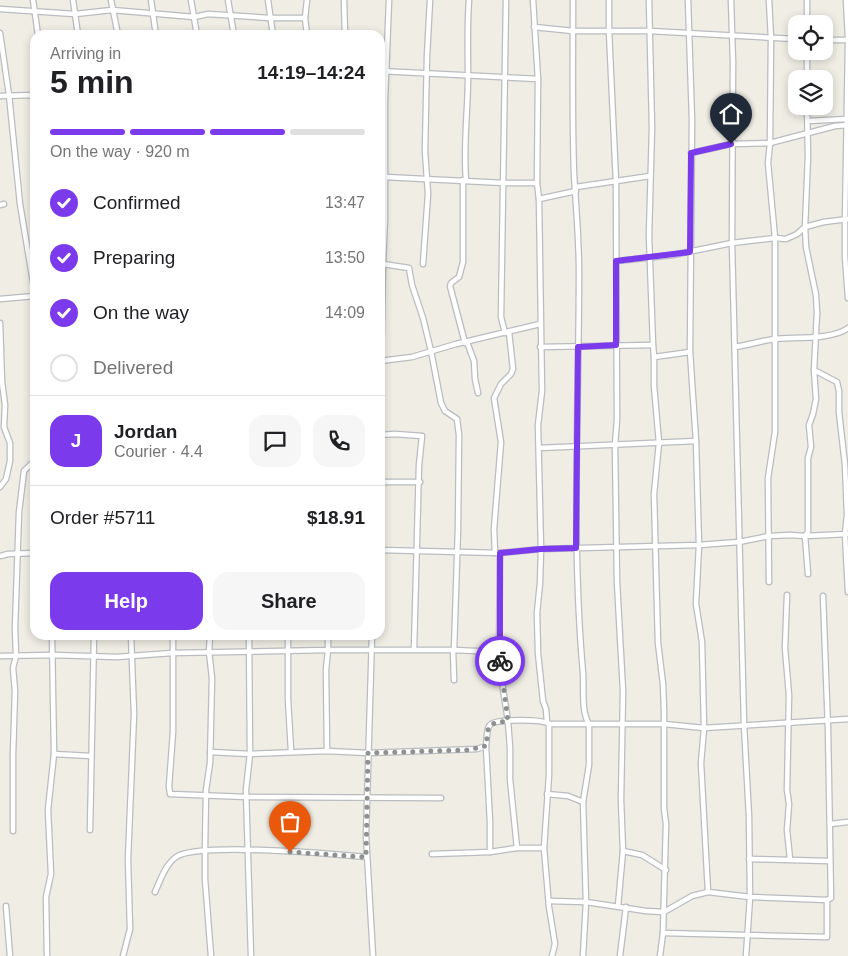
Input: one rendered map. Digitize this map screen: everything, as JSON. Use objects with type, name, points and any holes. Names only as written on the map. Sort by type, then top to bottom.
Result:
[{"type":"street","points":[[33,0],[37,30]]},
{"type":"street","points":[[73,0],[77,30]]},
{"type":"street","points":[[110,0],[117,30]]},
{"type":"street","points":[[151,0],[155,30]]},
{"type":"street","points":[[191,0],[196,30]]},
{"type":"street","points":[[228,0],[233,30]]},
{"type":"street","points":[[268,0],[272,30]]},
{"type":"street","points":[[306,30],[305,18],[307,0]]},
{"type":"street","points":[[344,0],[344,30]]},
{"type":"street","points":[[385,219],[386,71],[389,0]]},
{"type":"street","points":[[423,264],[428,194],[425,151],[430,0]]},
{"type":"street","points":[[469,0],[463,262],[459,277],[450,286],[466,342],[474,361],[474,379],[478,393]]},
{"type":"street","points":[[506,0],[501,317],[507,333],[513,369],[501,384],[494,398],[500,442],[494,528],[498,553],[499,652],[508,721],[510,779],[517,848]]},
{"type":"street","points":[[533,0],[538,80],[537,183],[539,199],[542,391],[538,425],[541,549],[538,653],[543,700],[548,723],[544,848],[555,944],[552,956]]},
{"type":"street","points":[[573,0],[579,270],[576,548],[584,709],[589,724],[589,765],[583,802],[586,902],[583,956]]},
{"type":"street","points":[[609,0],[608,31],[616,182],[617,420],[615,445],[623,724],[621,800],[624,852],[618,906]]},
{"type":"street","points":[[649,0],[652,128],[650,258],[654,386],[659,443],[654,494],[658,643],[663,684],[666,870],[664,933],[660,956]]},
{"type":"street","points":[[688,0],[691,153],[690,352],[696,441],[699,545],[696,604],[702,642],[704,728],[701,763],[708,892]]},
{"type":"street","points":[[731,0],[732,243],[744,725],[750,859],[750,897],[746,956]]},
{"type":"street","points":[[769,0],[771,38],[770,143],[768,163],[775,238],[775,432],[768,478],[769,582]]},
{"type":"street","points":[[807,0],[807,15]]},
{"type":"street","points":[[846,0],[848,125],[845,256],[848,298]]},
{"type":"street","points":[[0,9],[75,14],[112,10],[194,16],[208,14],[305,18]]},
{"type":"street","points":[[534,27],[573,31],[650,32],[788,39]]},
{"type":"street","points":[[0,33],[9,95],[20,204],[30,265]]},
{"type":"street","points":[[833,40],[848,40]]},
{"type":"street","points":[[386,71],[538,80]]},
{"type":"street","points":[[0,96],[30,95]]},
{"type":"street","points":[[808,115],[805,227],[807,254],[816,295],[814,370],[816,399],[809,425],[811,447],[808,458],[808,532],[805,536],[808,574]]},
{"type":"street","points":[[808,120],[847,119]]},
{"type":"street","points":[[691,153],[731,144],[770,143],[848,125]]},
{"type":"street","points":[[539,199],[576,189],[650,176]]},
{"type":"street","points":[[385,177],[537,183]]},
{"type":"street","points":[[616,261],[690,252],[732,243],[781,239],[792,237],[805,227],[824,222],[846,220]]},
{"type":"street","points":[[385,264],[408,268],[423,318],[441,403],[445,411],[457,419],[457,551],[454,680]]},
{"type":"street","points":[[0,299],[30,296]]},
{"type":"street","points":[[0,323],[2,382],[5,405],[4,427],[10,442],[10,461],[6,479],[0,487]]},
{"type":"street","points":[[385,360],[412,357],[540,324]]},
{"type":"street","points":[[735,348],[774,339],[816,337],[844,332],[848,328]]},
{"type":"street","points":[[540,347],[653,345]]},
{"type":"street","points":[[654,357],[690,352]]},
{"type":"street","points":[[814,370],[837,382],[840,391],[839,412],[845,457],[848,592]]},
{"type":"street","points":[[385,435],[422,436],[419,465],[414,649]]},
{"type":"street","points":[[539,448],[696,441]]},
{"type":"street","points":[[14,831],[13,756],[15,686],[12,668],[16,656],[15,628],[20,506],[24,471],[30,465]]},
{"type":"street","points":[[385,482],[420,482]]},
{"type":"street","points":[[385,550],[498,553],[541,549],[699,545],[739,542],[769,536],[846,534]]},
{"type":"street","points":[[0,556],[30,553]]},
{"type":"street","points":[[787,595],[785,648],[789,695],[787,723],[787,790],[789,804],[787,830],[790,859]]},
{"type":"street","points":[[549,901],[586,902],[664,912],[692,896],[708,892],[750,897],[827,900],[831,898],[828,721],[823,596]]},
{"type":"street","points":[[47,956],[46,897],[52,874],[48,810],[54,754],[52,640]]},
{"type":"street","points":[[90,830],[94,640]]},
{"type":"street","points":[[124,956],[130,929],[128,859],[134,714],[131,640]]},
{"type":"street","points":[[173,640],[173,732],[169,792],[175,795],[247,798],[441,798]]},
{"type":"street","points":[[210,640],[212,678],[210,752],[206,796],[205,879],[211,956]]},
{"type":"street","points":[[249,640],[250,754],[246,784],[251,956]]},
{"type":"street","points":[[288,640],[288,699],[292,751]]},
{"type":"street","points":[[327,751],[326,670],[328,640]]},
{"type":"street","points":[[372,640],[366,798],[366,857],[373,956]]},
{"type":"street","points":[[0,656],[133,656],[249,651],[414,649],[499,652]]},
{"type":"street","points":[[490,852],[486,746],[489,726],[492,723],[508,721],[664,724],[704,728],[848,719]]},
{"type":"street","points":[[210,752],[250,754],[292,751],[368,753],[467,750],[486,746]]},
{"type":"street","points":[[54,754],[92,756]]},
{"type":"street","points":[[547,794],[568,796],[583,802]]},
{"type":"street","points":[[830,824],[848,822]]},
{"type":"street","points":[[432,854],[544,848]]},
{"type":"street","points":[[155,892],[166,869],[176,857],[187,852],[247,850],[366,857]]},
{"type":"street","points":[[624,852],[642,854],[666,870]]},
{"type":"street","points":[[750,859],[829,861]]},
{"type":"street","points":[[664,933],[827,937],[827,900]]},
{"type":"street","points":[[6,906],[10,956]]},
{"type":"street","points":[[620,956],[626,907]]},
{"type":"way so far","points":[[290,852],[366,857],[368,753],[467,750],[486,746],[489,726],[492,723],[508,721],[500,661]]},
{"type":"route","points":[[500,661],[500,553],[576,548],[578,347],[616,345],[616,261],[690,252],[691,153],[731,144]]}]
